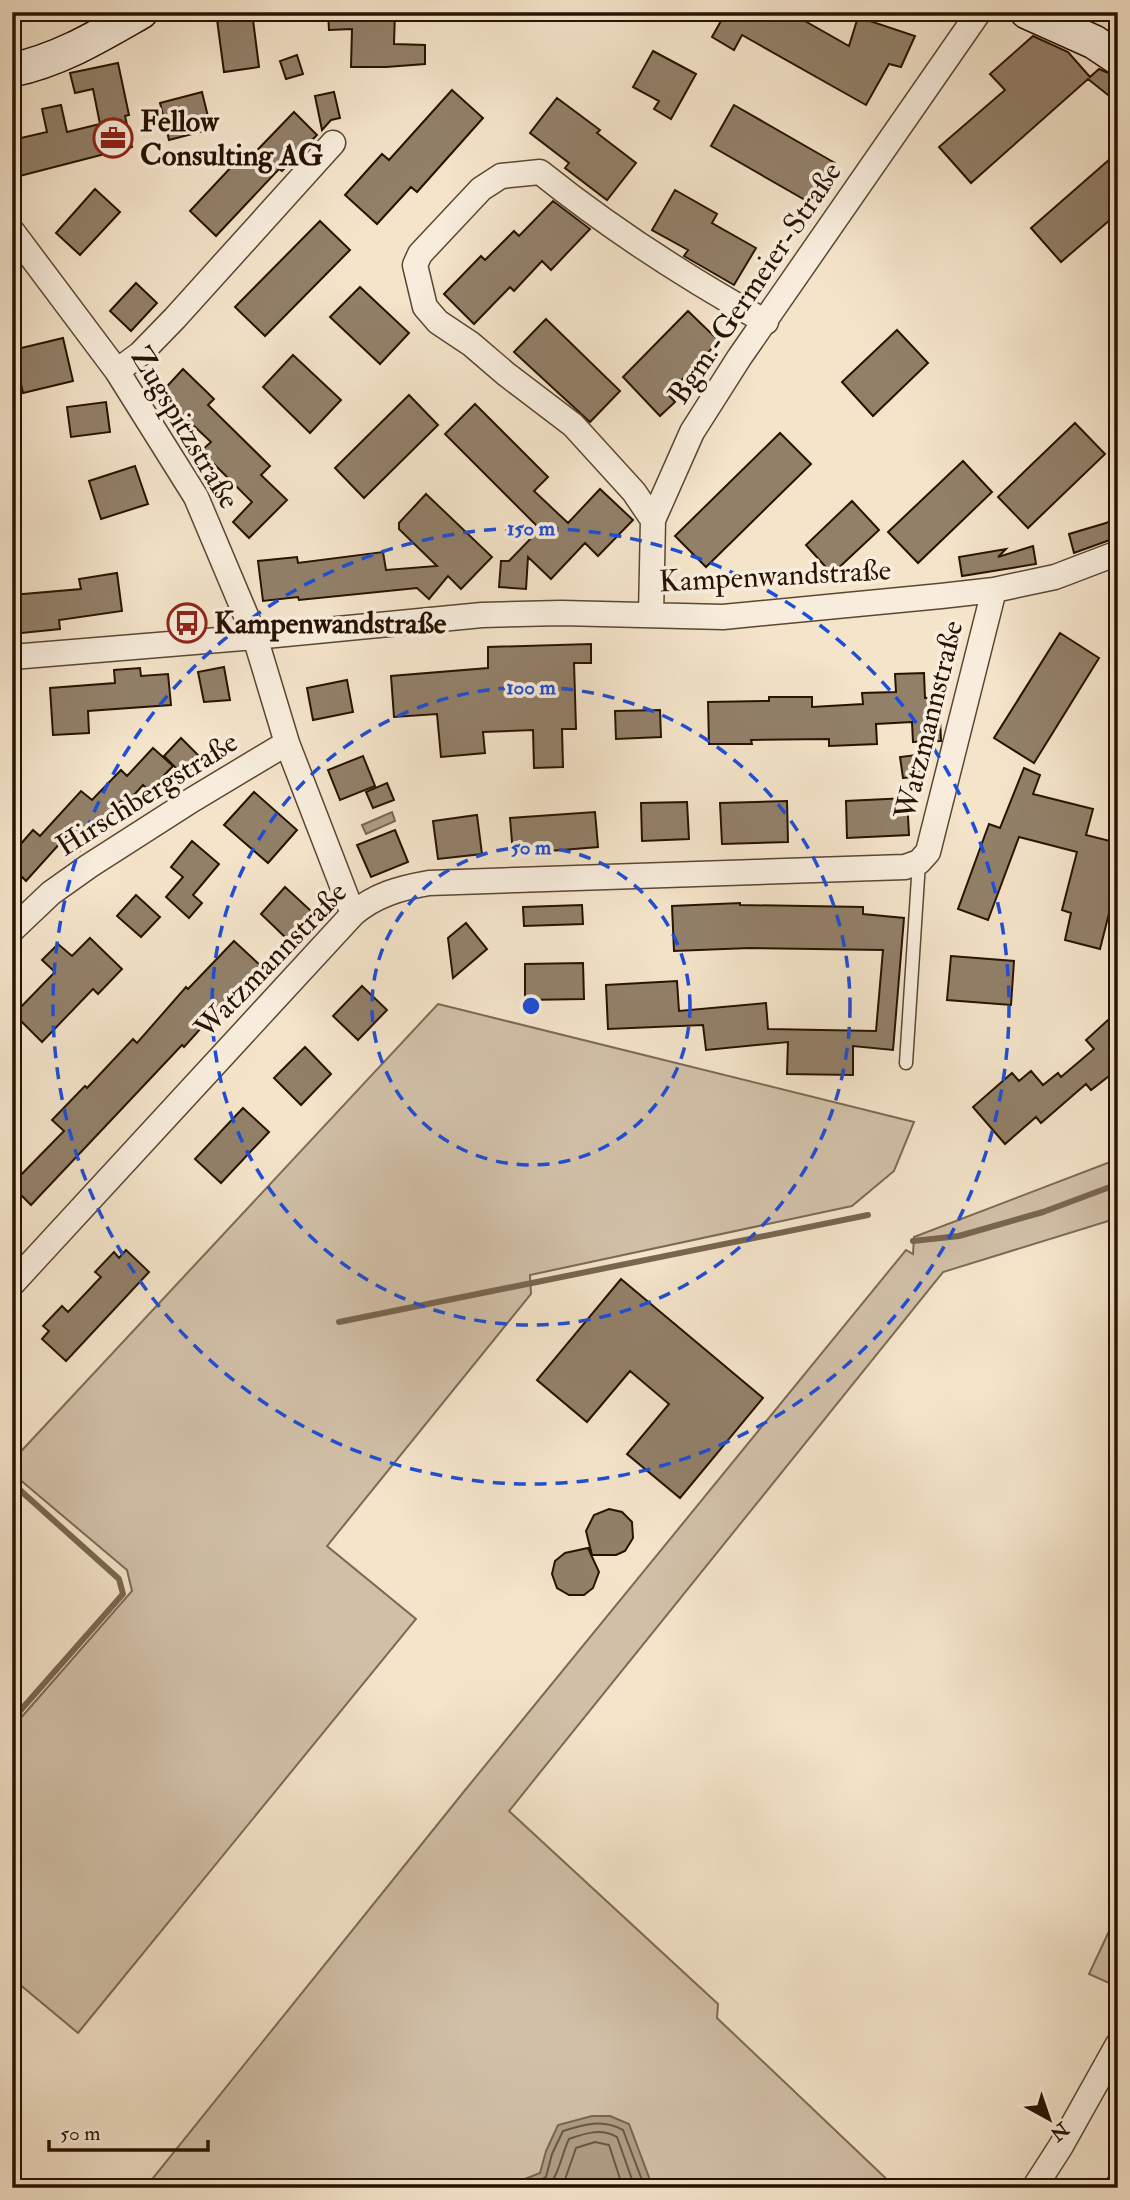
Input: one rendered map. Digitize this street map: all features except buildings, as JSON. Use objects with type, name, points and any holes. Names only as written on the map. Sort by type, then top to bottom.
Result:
[{"type":"street","points":[[12,70],[34,66],[78,48],[141,12]]},
{"type":"street","name":"Bgm.-Germeier-Straße","points":[[651,615],[653,520],[692,432],[739,358],[979,12]]},
{"type":"street","points":[[1027,12],[1094,42],[1118,58]]},
{"type":"street","points":[[117,371],[140,354],[175,318],[333,143]]},
{"type":"street","points":[[653,520],[634,492],[573,425],[438,321],[425,307],[415,265],[420,254],[481,189],[501,176],[540,173],[577,202],[688,278],[766,322]]},
{"type":"street","name":"Zugspitzstraße","points":[[12,231],[117,371],[195,497],[255,637],[288,743],[352,914]]},
{"type":"street","name":"Kampenwandstraße","points":[[12,657],[482,615],[723,617],[994,590],[1055,577],[1118,552]]},
{"type":"street","name":"Watzmannstraße","points":[[12,1284],[352,914],[382,895],[402,887],[429,883],[905,867],[919,862],[928,852],[994,590]]},
{"type":"street","name":"Hirschbergstraße","points":[[12,930],[51,892],[89,866],[288,743]]},
{"type":"street","points":[[1034,2188],[1061,2147],[1118,2044]]},
{"type":"lane","name":"Watzmannstraße","points":[[906,1063],[919,862]]},
{"type":"shaded area","points":[[438,1004],[914,1122],[894,1171],[852,1206],[530,1275],[531,1294],[327,1546],[416,1619],[78,2033],[12,1978],[12,1728],[132,1591],[127,1570],[12,1473],[12,1461]]},
{"type":"shaded area","points":[[1118,1159],[1118,1218],[943,1272],[509,1811],[718,2004],[717,2018],[896,2188],[145,2188],[466,1789],[906,1250],[913,1254],[914,1237]]},
{"type":"shaded area","points":[[1118,1912],[1118,1967],[1109,1983],[1089,1974]]},
{"type":"water","points":[[392,812],[395,821],[366,834],[362,825]]},
{"type":"water","points":[[592,2116],[610,2116],[629,2124],[653,2188],[502,2188],[540,2173],[546,2151],[558,2125]]},
{"type":"waterway","points":[[913,1241],[959,1236],[1043,1212],[1118,1184]]},
{"type":"waterway","points":[[339,1322],[868,1215]]},
{"type":"waterway","points":[[12,1483],[119,1579],[123,1594],[12,1720]]},
{"type":"railway","points":[[1104,2188],[1118,2164]]},
{"type":"place","name":"Fellow Consulting AG","points":[[113,138]]},
{"type":"place","name":"Kampenwandstraße","points":[[187,623]]}]
